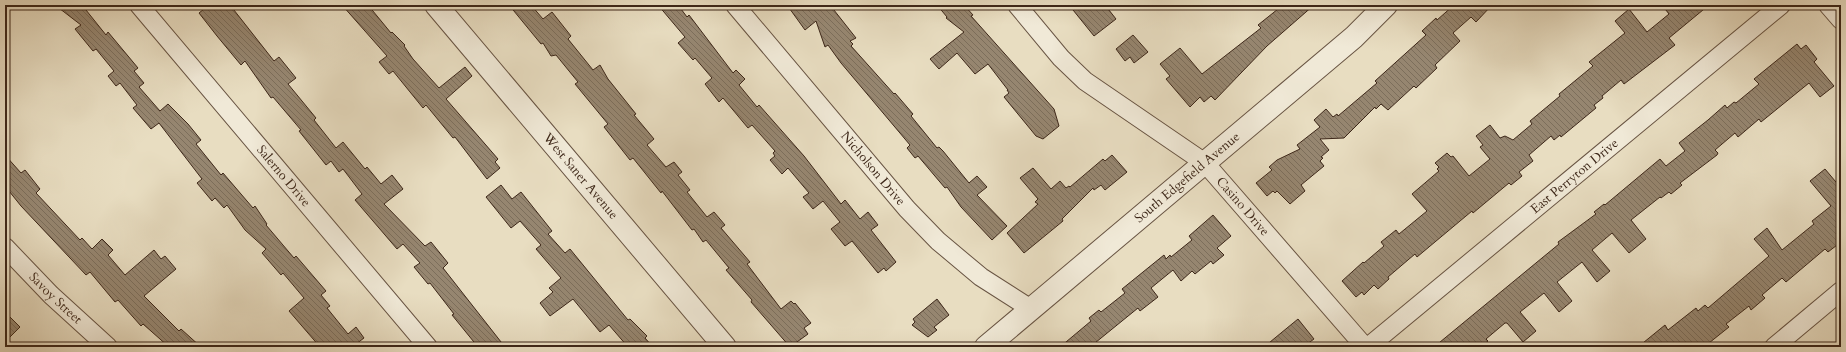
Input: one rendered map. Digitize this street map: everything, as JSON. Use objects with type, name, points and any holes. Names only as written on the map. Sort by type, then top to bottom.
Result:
[{"type":"street","name":"Salerno Drive","points":[[139,5],[428,347]]},
{"type":"street","name":"West Saner Avenue","points":[[436,5],[725,347]]},
{"type":"street","name":"Nicholson Drive","points":[[735,5],[907,209],[938,241],[982,277],[1032,309]]},
{"type":"street","name":"Casino Drive","points":[[1017,5],[1061,58],[1085,81],[1205,163],[1364,347]]},
{"type":"street","name":"South Edgefield Avenue","points":[[986,347],[1354,37],[1386,5]]},
{"type":"street","name":"East Perryton Drive","points":[[1368,347],[1781,5]]},
{"type":"street","points":[[1828,5],[1841,20]]},
{"type":"street","name":"Savoy Street","points":[[5,246],[51,295],[108,347]]},
{"type":"street","points":[[1774,347],[1841,291]]},
{"type":"building","points":[[55,5],[82,5],[106,35],[108,32],[138,68],[134,71],[144,83],[139,87],[160,111],[168,104],[188,124],[201,140],[196,144],[221,175],[223,173],[253,208],[255,206],[267,224],[266,225],[294,258],[296,256],[326,291],[321,295],[330,306],[327,308],[348,334],[356,327],[364,338],[356,344],[359,347],[320,347],[289,311],[304,298],[283,273],[281,275],[262,253],[266,249],[245,230],[227,205],[224,208],[215,198],[212,201],[197,183],[202,179],[159,123],[151,129],[133,108],[137,105],[120,83],[116,86],[108,76],[114,71],[96,49],[93,51],[75,29],[81,25]]},
{"type":"building","points":[[209,5],[230,5],[274,61],[279,57],[296,78],[288,84],[316,118],[314,120],[336,148],[343,142],[365,169],[367,167],[381,184],[392,175],[403,189],[384,204],[425,246],[431,242],[448,263],[443,268],[505,347],[478,347],[452,315],[454,314],[430,283],[428,284],[414,267],[420,263],[403,244],[397,249],[355,200],[362,194],[343,169],[339,172],[331,161],[326,165],[299,131],[301,130],[273,97],[271,98],[245,61],[241,65],[217,36],[199,13]]},
{"type":"building","points":[[342,5],[368,5],[391,33],[392,32],[405,45],[404,46],[413,59],[439,88],[465,67],[472,76],[446,99],[498,159],[495,162],[500,168],[487,179],[455,137],[453,138],[426,105],[423,108],[393,71],[389,74],[379,62],[387,56]]},
{"type":"building","points":[[509,5],[531,5],[543,19],[552,12],[571,36],[568,39],[593,70],[600,65],[608,79],[636,114],[634,115],[654,139],[647,145],[666,167],[674,162],[682,172],[678,175],[690,190],[687,192],[707,217],[714,212],[725,225],[721,228],[750,262],[747,264],[781,309],[791,301],[794,304],[795,303],[811,323],[804,328],[808,334],[790,347],[751,302],[752,300],[726,270],[729,268],[706,240],[703,242],[694,229],[692,230],[662,191],[661,193],[633,158],[630,160],[604,127],[608,124],[575,84],[578,82],[556,55],[551,56],[543,43],[541,44]]},
{"type":"building","points":[[658,5],[678,5],[687,17],[689,15],[733,73],[736,70],[745,79],[739,85],[757,107],[759,105],[804,156],[841,204],[845,200],[860,219],[868,212],[878,225],[871,230],[896,262],[886,271],[884,268],[878,273],[852,241],[845,246],[831,229],[840,222],[823,201],[813,209],[803,197],[809,193],[788,168],[782,174],[770,160],[775,156],[773,153],[775,151],[752,125],[748,128],[723,98],[719,102],[705,84],[712,78],[695,58],[693,60],[678,43],[685,37]]},
{"type":"building","points":[[787,5],[830,5],[856,38],[850,41],[853,44],[851,46],[913,114],[911,116],[937,148],[939,147],[943,151],[969,183],[977,176],[987,187],[977,195],[1007,226],[992,240],[961,207],[947,187],[945,188],[918,156],[915,158],[907,148],[910,145],[841,63],[828,45],[825,47],[816,21],[805,30]]},
{"type":"building","points":[[937,5],[964,5],[973,15],[971,16],[1054,109],[1059,126],[1043,139],[1036,136],[1004,97],[1009,93],[1008,90],[988,64],[975,74],[957,53],[939,69],[930,59],[964,32],[946,18],[947,17]]},
{"type":"building","points":[[1069,5],[1105,5],[1116,19],[1094,36]]},
{"type":"building","points":[[1283,5],[1314,5],[1267,46],[1215,100],[1211,96],[1204,102],[1200,97],[1190,107],[1166,79],[1170,76],[1160,64],[1180,48],[1202,74],[1261,28],[1258,25]]},
{"type":"building","points":[[1454,5],[1492,5],[1476,22],[1471,17],[1453,33],[1460,41],[1435,65],[1437,68],[1416,88],[1414,86],[1388,110],[1381,104],[1376,109],[1375,107],[1344,138],[1320,139],[1329,150],[1321,157],[1323,158],[1320,161],[1324,166],[1301,185],[1305,191],[1290,204],[1277,191],[1275,193],[1273,191],[1267,196],[1256,183],[1272,170],[1269,167],[1277,160],[1300,149],[1297,145],[1320,127],[1314,120],[1326,109],[1333,117],[1337,114],[1338,116],[1377,83],[1375,81],[1426,35],[1422,31],[1436,18],[1437,20]]},
{"type":"building","points":[[1662,5],[1709,5],[1669,38],[1675,45],[1624,84],[1621,80],[1602,96],[1603,98],[1594,105],[1596,108],[1561,137],[1560,135],[1554,140],[1551,136],[1529,155],[1533,161],[1519,172],[1522,176],[1511,185],[1509,183],[1473,213],[1472,211],[1417,257],[1415,254],[1388,277],[1389,279],[1378,289],[1374,285],[1364,295],[1362,292],[1356,297],[1342,281],[1384,246],[1381,242],[1396,230],[1399,234],[1427,211],[1412,194],[1439,171],[1437,169],[1439,167],[1435,163],[1447,153],[1451,157],[1453,156],[1469,176],[1490,159],[1480,147],[1483,145],[1476,136],[1490,125],[1500,138],[1505,136],[1513,140],[1532,124],[1530,121],[1560,96],[1559,94],[1593,66],[1589,62],[1625,33],[1615,21],[1629,9],[1647,32],[1669,14]]},
{"type":"building","points":[[1133,35],[1148,52],[1134,63],[1130,57],[1125,61],[1116,49]]},
{"type":"building","points":[[1797,44],[1801,49],[1806,45],[1817,59],[1814,62],[1834,86],[1820,97],[1809,83],[1761,122],[1759,119],[1738,137],[1735,133],[1715,150],[1718,153],[1717,155],[1680,183],[1682,185],[1671,194],[1669,192],[1661,198],[1660,197],[1631,220],[1646,239],[1629,253],[1612,233],[1592,250],[1610,271],[1597,282],[1582,262],[1557,282],[1572,301],[1559,312],[1544,293],[1520,312],[1536,331],[1523,342],[1507,323],[1505,323],[1486,339],[1488,341],[1481,347],[1434,347],[1559,244],[1558,242],[1596,214],[1594,212],[1604,204],[1605,205],[1660,159],[1666,166],[1685,151],[1679,143],[1725,105],[1727,108],[1734,102],[1736,103],[1759,84],[1754,79]]},
{"type":"building","points":[[5,155],[21,173],[25,170],[40,189],[36,193],[80,240],[82,238],[92,249],[102,239],[113,250],[108,255],[125,275],[154,250],[161,259],[165,256],[176,269],[144,296],[179,331],[181,329],[201,347],[169,347],[143,324],[141,326],[118,300],[115,302],[90,272],[86,275],[21,206],[5,186]]},
{"type":"building","points":[[1112,155],[1127,172],[1105,190],[1101,185],[1094,190],[1093,188],[1062,219],[1063,221],[1024,253],[1007,233],[1038,204],[1035,202],[1038,199],[1020,178],[1033,168],[1051,189],[1060,181],[1066,188],[1069,186],[1070,187],[1103,159],[1105,161]]},
{"type":"building","points":[[1825,169],[1841,188],[1841,242],[1828,252],[1825,249],[1786,282],[1782,278],[1762,295],[1765,298],[1751,310],[1749,306],[1726,324],[1729,327],[1704,347],[1638,347],[1665,325],[1668,330],[1696,308],[1698,311],[1705,305],[1708,308],[1769,256],[1754,239],[1767,228],[1782,250],[1814,224],[1812,221],[1831,206],[1810,181]]},
{"type":"building","points":[[501,185],[512,199],[521,192],[552,231],[548,234],[565,253],[570,249],[628,320],[630,319],[647,336],[645,338],[653,347],[628,347],[609,325],[600,332],[573,299],[550,316],[540,303],[553,292],[549,288],[561,278],[536,249],[541,245],[520,221],[511,228],[486,197]]},
{"type":"building","points":[[1213,215],[1231,236],[1217,248],[1224,255],[1213,264],[1211,261],[1195,274],[1192,271],[1181,281],[1173,270],[1151,288],[1158,297],[1140,311],[1138,308],[1090,347],[1060,347],[1091,321],[1089,318],[1099,310],[1101,312],[1125,293],[1122,289],[1164,255],[1166,259],[1170,255],[1171,257],[1192,240],[1189,236]]},
{"type":"building","points":[[937,299],[949,315],[934,327],[937,330],[928,337],[912,325],[915,322],[913,319]]},
{"type":"building","points":[[5,312],[20,327],[5,342]]},
{"type":"building","points":[[1298,319],[1314,339],[1303,347],[1264,347]]}]
